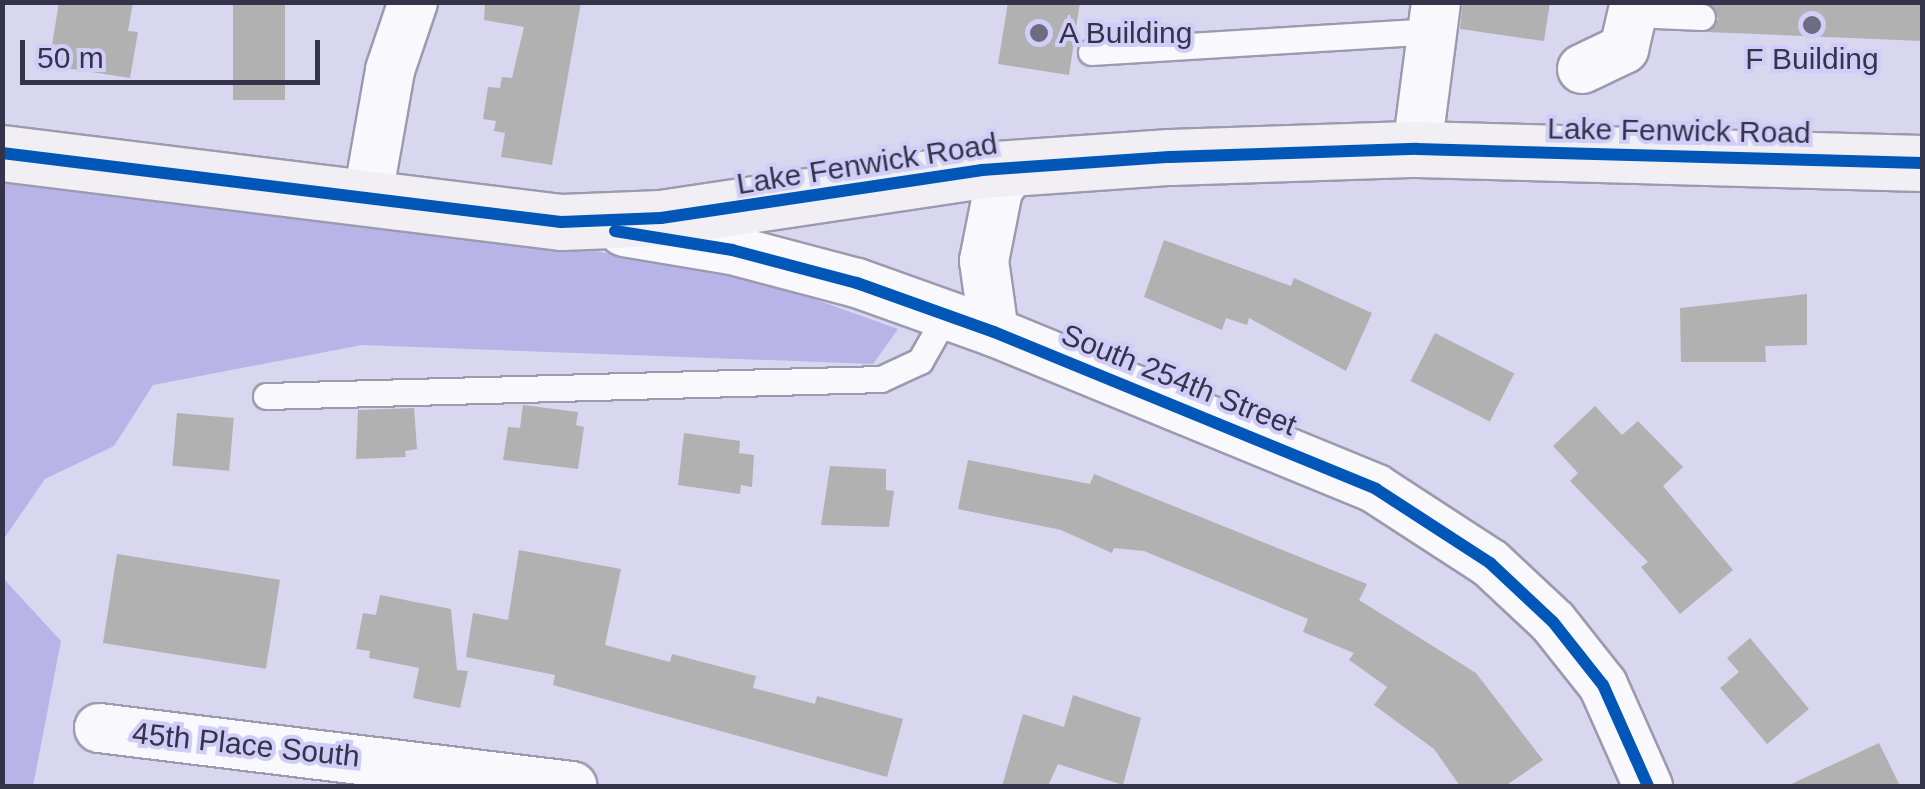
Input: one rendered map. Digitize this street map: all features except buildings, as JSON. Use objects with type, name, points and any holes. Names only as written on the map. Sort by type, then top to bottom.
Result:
[{"type":"street","points":[[367,202],[390,70],[413,2]]},
{"type":"street","points":[[1582,69],[1624,48],[1634,8]]},
{"type":"street","points":[[1417,149],[1434,17]]},
{"type":"street","name":"Lake Fenwick Road","points":[[2,153],[367,202],[561,222],[744,209],[1014,167],[1417,149],[1922,162]]},
{"type":"street","points":[[994,332],[984,261],[996,200],[1014,167]]},
{"type":"street","name":"South 254th Street","points":[[561,222],[732,250],[946,315],[1376,489],[1490,563],[1553,622],[1602,686],[1648,786]]},
{"type":"street","name":"45th Place South","points":[[99,728],[572,786]]},
{"type":"lane","points":[[1634,8],[1702,18]]},
{"type":"lane","points":[[1091,52],[1434,17]]},
{"type":"lane","points":[[266,396],[881,378],[920,361],[946,315]]},
{"type":"shaded area","points":[[3,177],[533,239],[778,286],[898,329],[873,364],[362,345],[153,385],[114,446],[45,479],[3,540]]},
{"type":"shaded area","points":[[2,577],[61,641],[33,786],[3,786]]},
{"type":"cycle path","points":[[2,153],[561,222],[661,218],[982,170],[1170,157],[1417,149],[1922,163]]},
{"type":"cycle path","points":[[615,231],[732,250],[857,283],[994,332],[1376,489],[1490,563],[1553,622],[1603,685],[1648,786]]},
{"type":"place","name":"F Building","points":[[1812,25]]},
{"type":"place","name":"A Building","points":[[1039,33]]}]
